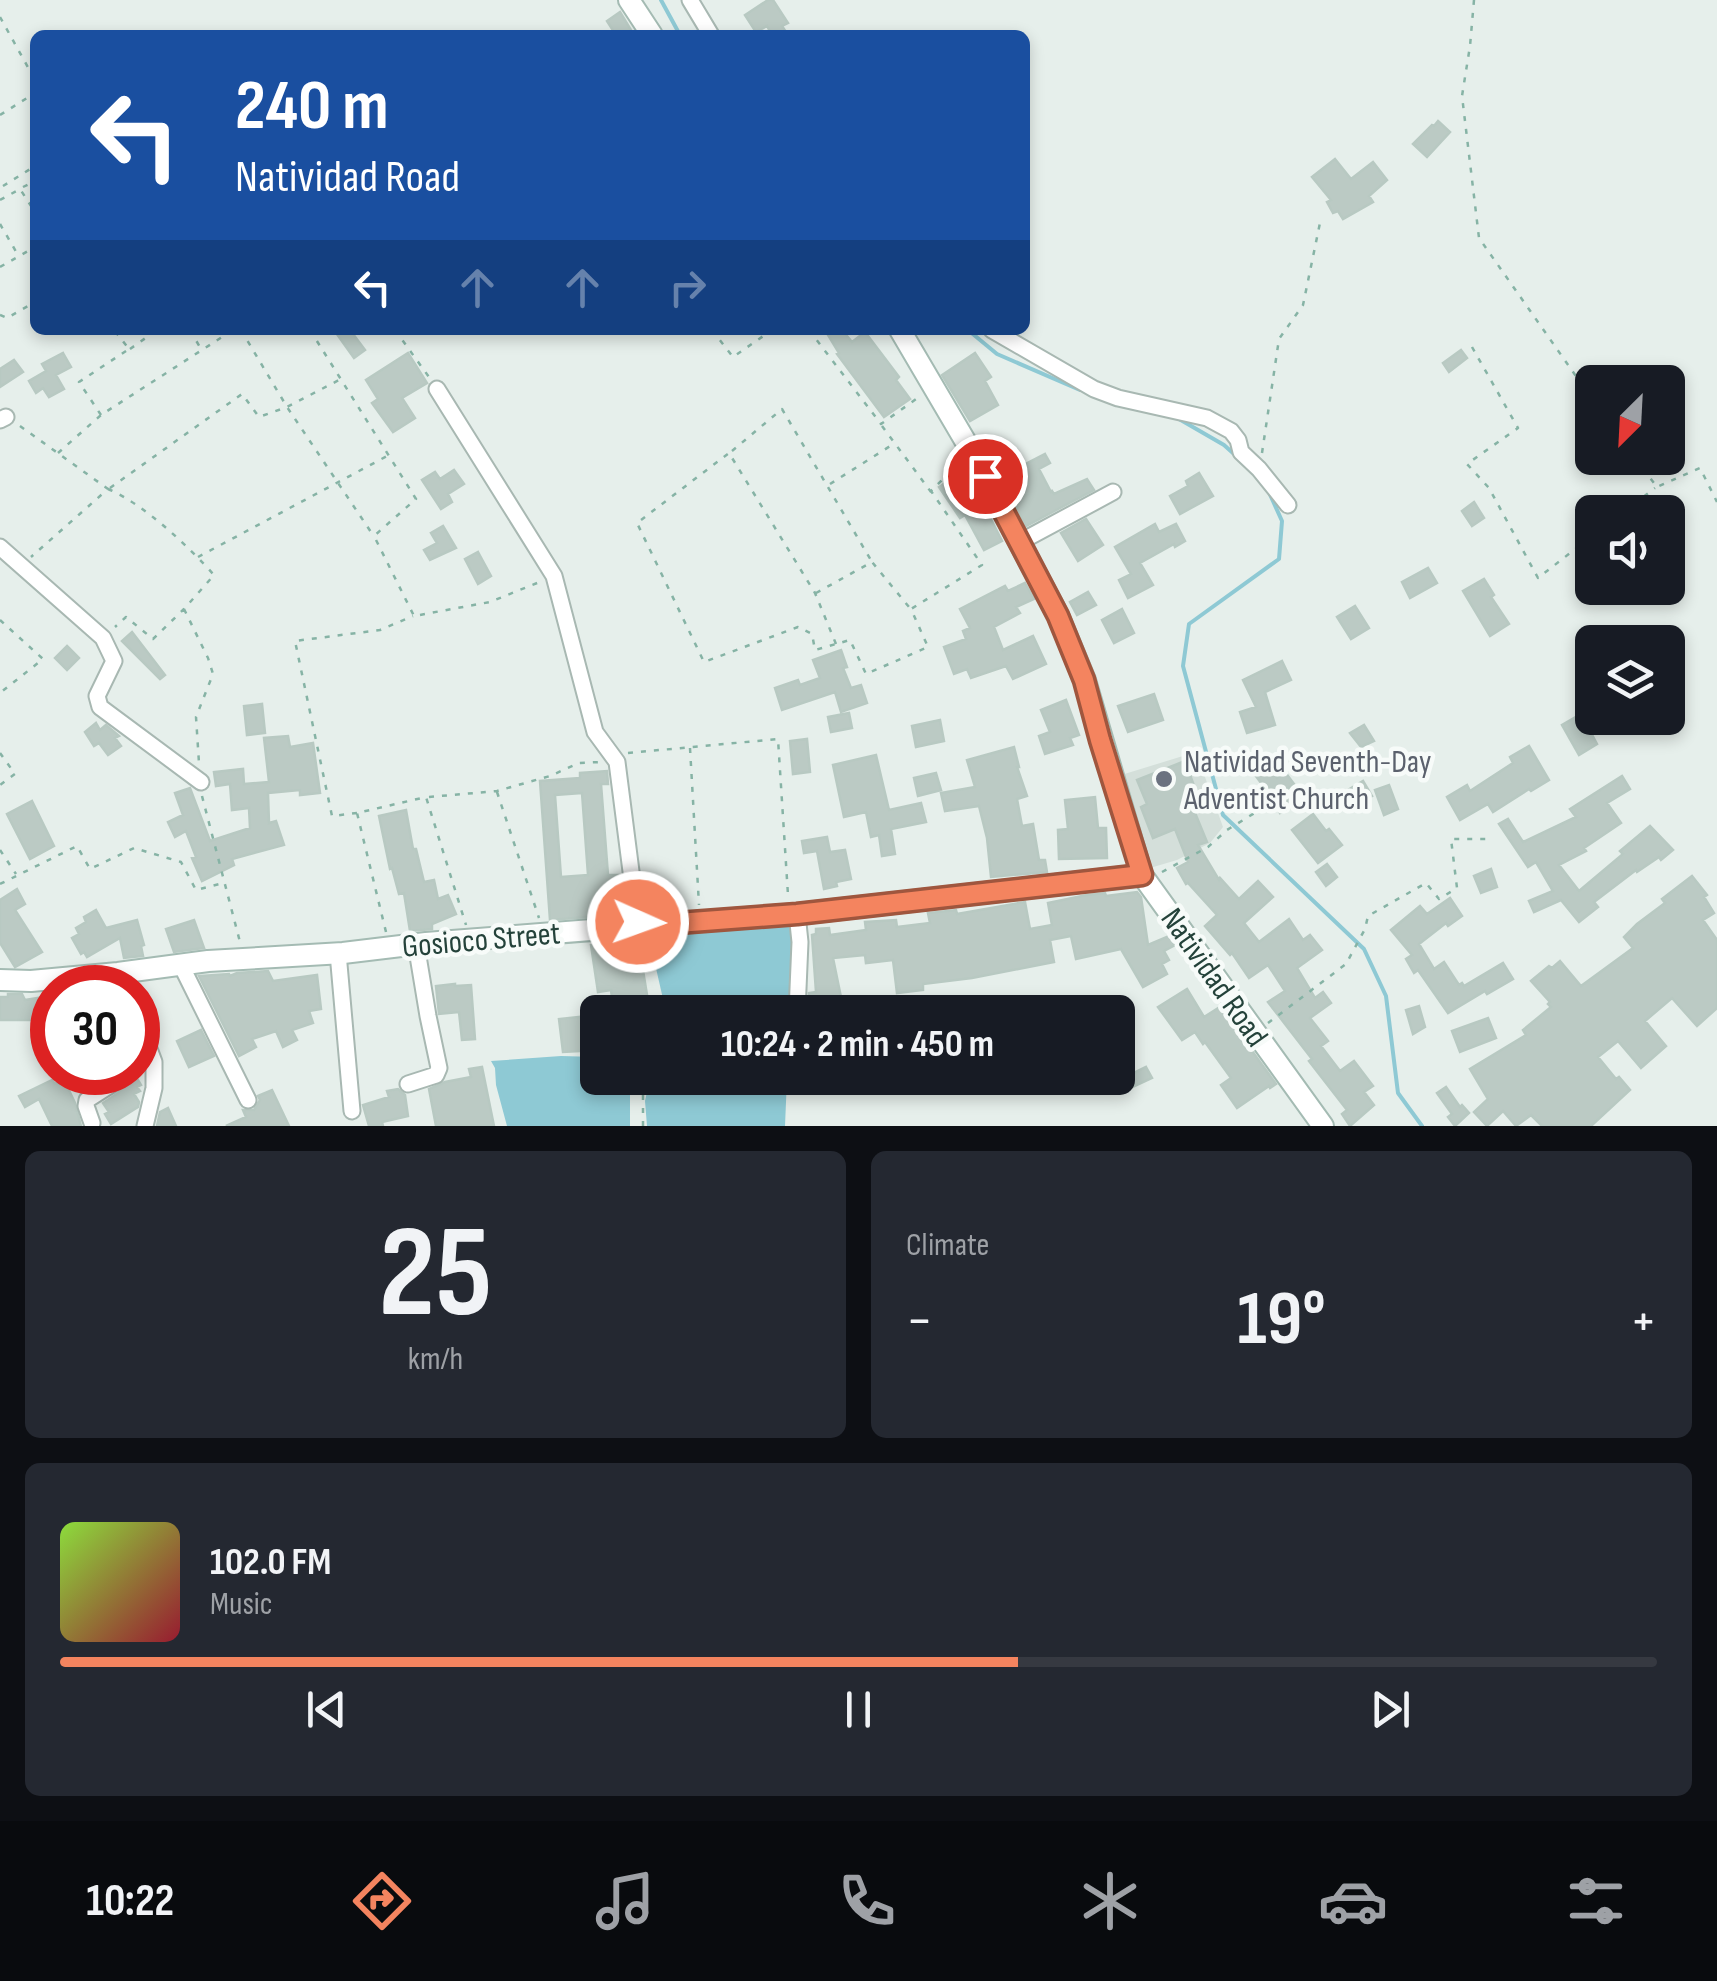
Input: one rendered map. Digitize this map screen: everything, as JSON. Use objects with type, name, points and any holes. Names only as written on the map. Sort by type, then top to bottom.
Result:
[{"type":"street","points":[[628,0],[649,30]]},
{"type":"street","points":[[690,0],[709,30]]},
{"type":"street","name":"Natividad Road","points":[[903,335],[968,444],[1058,616],[1084,680],[1144,878],[1323,1126]]},
{"type":"street","points":[[1001,335],[1094,389],[1208,418],[1231,431],[1241,452],[1288,505]]},
{"type":"street","points":[[437,389],[554,576],[595,732],[615,758],[638,926]]},
{"type":"street","points":[[1020,542],[1113,492]]},
{"type":"street","points":[[0,546],[103,638],[114,661],[96,696],[100,706],[201,782]]},
{"type":"street","name":"Gosioco Street","points":[[160,970],[181,965],[1144,878]]},
{"type":"street","points":[[793,912],[800,942],[798,995]]},
{"type":"street","points":[[408,1084],[436,1075],[439,1068],[416,944]]},
{"type":"street","points":[[338,953],[352,1112]]},
{"type":"street","points":[[181,965],[248,1100]]},
{"type":"street","name":"Gosioco Street","points":[[0,980],[30,982]]},
{"type":"street","points":[[92,1123],[86,1106],[95,1095]]},
{"type":"street","points":[[145,1126],[152,1095]]},
{"type":"path","points":[[1474,0],[1462,96],[1479,238],[1575,375]]},
{"type":"path","points":[[0,17],[30,71]]},
{"type":"path","points":[[0,115],[30,96]]},
{"type":"path","points":[[8,196],[1,183],[30,168]]},
{"type":"path","points":[[0,200],[30,184]]},
{"type":"path","points":[[20,189],[30,204]]},
{"type":"path","points":[[1259,469],[1279,339],[1304,305],[1322,218]]},
{"type":"path","points":[[0,224],[19,256]]},
{"type":"path","points":[[0,267],[30,250]]},
{"type":"path","points":[[0,315],[7,318],[30,305]]},
{"type":"path","points":[[118,335],[129,349]]},
{"type":"path","points":[[101,416],[79,382],[150,335]]},
{"type":"path","points":[[193,335],[202,350]]},
{"type":"path","points":[[58,453],[101,416],[225,335]]},
{"type":"path","points":[[244,335],[286,407],[374,536],[414,616]]},
{"type":"path","points":[[313,335],[416,499],[374,536]]},
{"type":"path","points":[[398,335],[437,389]]},
{"type":"path","points":[[716,335],[733,357],[765,335]]},
{"type":"path","points":[[813,335],[982,565],[911,609]]},
{"type":"path","points":[[1472,347],[1518,428],[1467,464],[1489,488],[1538,578],[1575,549]]},
{"type":"path","points":[[20,566],[108,489],[242,394],[259,416],[341,379]]},
{"type":"path","points":[[881,424],[922,396]]},
{"type":"path","points":[[782,408],[828,485],[872,562],[911,609],[928,647],[866,674],[850,640],[816,650],[812,634],[798,627],[704,662],[637,523],[782,408]]},
{"type":"path","points":[[3,418],[108,489],[128,497],[214,574],[152,639],[126,617],[103,638]]},
{"type":"path","points":[[828,485],[895,443]]},
{"type":"path","points":[[729,453],[815,593],[836,644]]},
{"type":"path","points":[[198,557],[390,454]]},
{"type":"path","points":[[932,493],[960,462]]},
{"type":"path","points":[[1645,495],[1700,468],[1717,502]]},
{"type":"path","points":[[1647,475],[1656,487]]},
{"type":"path","points":[[815,593],[872,562]]},
{"type":"path","points":[[554,576],[490,602],[414,616],[380,630],[296,641],[332,816],[426,798],[496,791],[550,776],[579,763],[778,739],[793,912]]},
{"type":"path","points":[[184,609],[213,674],[196,717],[202,801],[243,952]]},
{"type":"path","points":[[0,620],[43,659],[0,693]]},
{"type":"path","points":[[690,747],[700,916]]},
{"type":"path","points":[[0,754],[15,774],[0,785]]},
{"type":"path","points":[[496,791],[542,929]]},
{"type":"path","points":[[426,798],[469,934]]},
{"type":"path","points":[[1144,878],[1208,847],[1266,806]]},
{"type":"path","points":[[357,813],[389,942]]},
{"type":"path","points":[[1255,1033],[1346,964],[1368,916],[1426,883],[1439,899],[1457,888],[1451,839],[1492,839]]},
{"type":"path","points":[[0,884],[77,846],[90,869],[134,848],[182,862],[196,890],[225,882]]},
{"type":"path","points":[[0,850],[16,874]]},
{"type":"path","points":[[643,1095],[643,1126]]},
{"type":"shaded area","points":[[1196,752],[1223,827],[1210,843],[1150,868],[1118,776]]},
{"type":"water","points":[[795,921],[795,995],[662,995],[647,929]]},
{"type":"water","points":[[580,1057],[580,1095],[630,1095],[630,1126],[507,1126],[491,1061]]},
{"type":"water","points":[[646,1095],[786,1095],[785,1126],[647,1126]]},
{"type":"building","points":[[773,0],[788,23],[782,26],[785,30],[769,30],[767,26],[755,30],[745,15]]},
{"type":"building","points":[[620,12],[631,30],[613,30],[607,21]]},
{"type":"building","points":[[1438,121],[1450,132],[1427,157],[1413,144]]},
{"type":"building","points":[[1335,159],[1351,179],[1373,162],[1387,180],[1369,196],[1373,202],[1343,219],[1338,211],[1333,213],[1327,202],[1331,200],[1312,177]]},
{"type":"building","points":[[338,335],[354,335],[365,350],[354,358]]},
{"type":"building","points":[[828,335],[846,335],[852,342],[867,335],[899,377],[896,380],[910,399],[884,417]]},
{"type":"building","points":[[1461,350],[1467,358],[1449,372],[1443,363]]},
{"type":"building","points":[[63,353],[71,367],[56,375],[64,389],[49,397],[43,388],[36,393],[29,381],[46,371],[42,364]]},
{"type":"building","points":[[408,353],[427,383],[402,398],[415,418],[393,432],[372,403],[378,399],[366,380]]},
{"type":"building","points":[[975,353],[991,377],[985,381],[998,405],[970,421],[942,375]]},
{"type":"building","points":[[14,360],[23,372],[0,387],[0,369]]},
{"type":"building","points":[[1045,454],[1050,463],[1039,469],[1051,492],[1087,479],[1094,490],[1026,526],[1009,493],[1020,486],[1012,471]]},
{"type":"building","points":[[454,470],[464,484],[448,494],[452,502],[441,509],[422,480],[435,472],[440,479]]},
{"type":"building","points":[[962,472],[1002,541],[984,550],[965,515],[960,518],[939,487]]},
{"type":"building","points":[[1199,473],[1213,496],[1180,514],[1170,496],[1188,486],[1186,481]]},
{"type":"building","points":[[1474,502],[1484,518],[1472,526],[1462,511]]},
{"type":"building","points":[[1086,519],[1103,545],[1078,561],[1061,533]]},
{"type":"building","points":[[1155,524],[1159,532],[1176,524],[1185,541],[1140,563],[1153,585],[1128,598],[1119,580],[1131,574],[1115,547]]},
{"type":"building","points":[[443,526],[456,548],[430,560],[424,550],[437,543],[431,533]]},
{"type":"building","points":[[478,552],[491,576],[478,584],[465,559]]},
{"type":"building","points":[[1428,568],[1437,583],[1410,598],[1402,582]]},
{"type":"building","points":[[1484,579],[1509,624],[1490,636],[1463,591]]},
{"type":"building","points":[[1025,583],[1034,599],[1016,607],[1020,613],[994,627],[1003,650],[1033,636],[1046,664],[1013,679],[1006,666],[971,678],[967,669],[954,674],[944,647],[966,639],[963,631],[970,628],[960,609],[1005,586],[1008,591]]},
{"type":"building","points":[[1088,592],[1096,605],[1077,615],[1070,602]]},
{"type":"building","points":[[1355,606],[1369,628],[1351,639],[1337,617]]},
{"type":"building","points":[[1122,609],[1134,633],[1114,643],[1102,620]]},
{"type":"building","points":[[132,632],[165,675],[160,679],[122,641]]},
{"type":"building","points":[[67,646],[79,658],[67,670],[55,658]]},
{"type":"building","points":[[841,650],[851,688],[861,685],[867,703],[841,712],[835,692],[782,710],[775,688],[820,678],[813,660]]},
{"type":"building","points":[[1282,661],[1291,680],[1265,692],[1275,725],[1247,733],[1240,712],[1256,707],[1243,680]]},
{"type":"building","points":[[1154,694],[1163,720],[1128,732],[1118,706]]},
{"type":"building","points":[[1066,700],[1079,735],[1070,738],[1073,745],[1045,754],[1039,736],[1050,732],[1041,710]]},
{"type":"building","points":[[262,704],[265,733],[247,735],[244,706]]},
{"type":"building","points":[[849,713],[852,728],[831,732],[828,717]]},
{"type":"building","points":[[1575,717],[1575,735],[1592,735],[1597,744],[1579,755],[1562,725]]},
{"type":"building","points":[[940,720],[944,741],[916,747],[912,726]]},
{"type":"building","points":[[96,723],[100,730],[106,725],[119,736],[115,738],[121,746],[108,755],[99,743],[94,746],[85,732]]},
{"type":"building","points":[[1364,725],[1374,741],[1361,747],[1350,733]]},
{"type":"building","points":[[288,736],[290,747],[313,743],[320,793],[268,793],[269,823],[276,821],[284,845],[232,859],[234,865],[202,881],[186,831],[175,837],[168,822],[183,815],[175,793],[190,788],[210,841],[250,828],[249,808],[232,810],[230,784],[216,786],[214,772],[243,769],[244,784],[269,782],[264,738]]},
{"type":"building","points":[[807,739],[810,772],[793,774],[790,741]]},
{"type":"building","points":[[1529,746],[1549,780],[1493,812],[1488,804],[1460,820],[1447,797],[1467,785],[1470,791],[1513,763],[1510,757]]},
{"type":"building","points":[[1014,747],[1027,796],[1017,799],[1022,826],[1033,824],[1039,860],[1045,860],[1047,872],[991,877],[979,806],[945,811],[941,793],[975,787],[967,760]]},
{"type":"building","points":[[876,755],[889,810],[921,803],[926,822],[891,829],[895,854],[882,856],[879,835],[871,837],[866,812],[844,817],[833,765]]},
{"type":"building","points":[[1264,758],[1277,778],[1285,772],[1294,784],[1286,790],[1294,806],[1280,813],[1250,768]]},
{"type":"building","points":[[1185,761],[1201,805],[1193,808],[1207,842],[1198,845],[1219,880],[1239,899],[1258,881],[1273,897],[1244,923],[1259,942],[1289,919],[1303,940],[1310,935],[1322,950],[1297,968],[1315,998],[1323,992],[1331,1003],[1310,1018],[1328,1041],[1321,1046],[1340,1071],[1354,1061],[1373,1086],[1364,1092],[1374,1105],[1350,1126],[1342,1114],[1347,1110],[1268,1002],[1285,991],[1268,965],[1249,978],[1232,953],[1205,926],[1217,915],[1186,884],[1177,868],[1188,862],[1175,829],[1153,838],[1141,807],[1147,804],[1137,780]]},
{"type":"building","points":[[607,771],[608,784],[601,784],[608,875],[620,875],[625,914],[550,920],[540,781],[580,778],[580,773]],"holes":[[[582,793],[588,875],[561,877],[555,795]]]},
{"type":"building","points":[[936,773],[941,790],[918,796],[914,778]]},
{"type":"building","points":[[1622,776],[1630,789],[1607,803],[1621,823],[1584,848],[1586,851],[1559,865],[1579,891],[1650,826],[1673,850],[1661,860],[1659,857],[1636,870],[1594,902],[1598,907],[1579,922],[1561,900],[1534,912],[1529,901],[1553,891],[1536,862],[1528,867],[1499,824],[1508,819],[1523,842],[1576,817],[1570,809]]},
{"type":"building","points":[[1363,781],[1372,796],[1351,808],[1343,793]]},
{"type":"building","points":[[1389,785],[1398,809],[1384,815],[1375,790]]},
{"type":"building","points":[[1095,797],[1098,828],[1106,828],[1107,858],[1059,859],[1058,830],[1068,829],[1065,800]]},
{"type":"building","points":[[32,801],[54,846],[30,859],[7,814]]},
{"type":"building","points":[[406,810],[424,882],[434,880],[438,899],[448,895],[456,914],[432,924],[432,929],[410,931],[404,893],[399,894],[390,869],[379,816]]},
{"type":"building","points":[[1313,814],[1342,845],[1318,863],[1292,830]]},
{"type":"building","points":[[827,837],[830,852],[845,850],[851,879],[824,889],[817,851],[804,853],[802,841]]},
{"type":"building","points":[[1327,864],[1337,877],[1326,886],[1316,872]]},
{"type":"building","points":[[1491,869],[1497,887],[1481,893],[1474,876]]},
{"type":"building","points":[[1692,876],[1707,895],[1704,897],[1714,913],[1703,920],[1717,940],[1717,1008],[1697,1026],[1672,998],[1645,1021],[1666,1046],[1641,1068],[1618,1041],[1598,1057],[1630,1090],[1591,1126],[1542,1126],[1531,1115],[1516,1126],[1503,1111],[1487,1126],[1474,1112],[1488,1099],[1470,1069],[1526,1035],[1523,1030],[1551,1007],[1531,981],[1560,961],[1581,986],[1633,948],[1624,937]]},
{"type":"building","points":[[17,889],[25,904],[15,910],[42,952],[15,967],[0,943],[0,900]]},
{"type":"building","points":[[1137,892],[1141,897],[1148,945],[1169,936],[1175,945],[1164,951],[1169,960],[1162,964],[1167,974],[1143,987],[1121,949],[1076,959],[1071,936],[1050,940],[1054,962],[923,984],[923,990],[897,993],[893,960],[866,963],[865,955],[833,958],[841,995],[809,995],[816,992],[812,935],[816,929],[829,928],[830,935],[866,930],[865,922],[896,920],[897,927],[930,923],[928,913],[956,910],[957,914],[1025,902],[1030,929],[1052,925],[1048,903],[1087,895]]},
{"type":"building","points":[[1450,898],[1462,916],[1419,944],[1434,969],[1444,962],[1459,985],[1464,986],[1503,963],[1513,979],[1448,1013],[1418,970],[1414,973],[1406,959],[1412,955],[1391,930],[1420,906],[1427,914]]},
{"type":"building","points":[[96,910],[106,928],[137,920],[143,956],[124,958],[120,938],[87,957],[84,952],[81,954],[72,938],[79,934],[76,928],[86,922],[84,917]]},
{"type":"building","points":[[194,920],[204,948],[174,952],[166,929]]},
{"type":"building","points":[[638,940],[647,995],[598,992],[591,945]]},
{"type":"building","points":[[268,971],[273,981],[317,975],[321,1009],[309,1011],[313,1023],[292,1030],[297,1040],[283,1047],[276,1031],[252,1039],[256,1047],[239,1056],[199,976]]},
{"type":"building","points":[[471,985],[475,1039],[462,1040],[459,1012],[439,1014],[436,986]]},
{"type":"building","points":[[1187,989],[1204,1017],[1220,1007],[1276,1084],[1237,1108],[1221,1085],[1231,1078],[1205,1042],[1195,1032],[1182,1040],[1158,1007]]},
{"type":"building","points":[[22,994],[25,1000],[30,999],[30,1020],[0,1020],[0,997]]},
{"type":"building","points":[[1419,1006],[1425,1027],[1413,1034],[1406,1010]]},
{"type":"building","points":[[580,1017],[580,1051],[563,1052],[559,1019]]},
{"type":"building","points":[[1488,1018],[1496,1038],[1460,1052],[1452,1031]]},
{"type":"building","points":[[201,1030],[214,1056],[189,1067],[177,1041]]},
{"type":"building","points":[[482,1067],[494,1126],[436,1126],[429,1089],[471,1077],[469,1069]]},
{"type":"building","points":[[1146,1067],[1152,1078],[1135,1086],[1135,1072]]},
{"type":"building","points":[[1446,1087],[1469,1113],[1455,1126],[1448,1117],[1452,1114],[1437,1093]]},
{"type":"building","points":[[398,1089],[405,1095],[408,1116],[382,1122],[383,1126],[369,1126],[363,1105],[389,1097],[387,1091]]},
{"type":"building","points":[[272,1090],[289,1126],[226,1126],[246,1117],[243,1110],[254,1110],[260,1100],[258,1096]]},
{"type":"building","points":[[30,1091],[30,1095],[71,1095],[81,1126],[52,1126],[39,1099],[25,1107],[19,1096]]},
{"type":"building","points":[[115,1095],[135,1095],[139,1102],[138,1107],[111,1124],[103,1103]]},
{"type":"building","points":[[168,1108],[176,1126],[157,1126],[160,1112]]},
{"type":"waterway","points":[[661,0],[677,30]]},
{"type":"waterway","points":[[974,335],[997,354],[1080,390]]},
{"type":"waterway","points":[[1179,419],[1234,454]]},
{"type":"waterway","points":[[1268,490],[1282,521],[1279,559],[1189,624],[1183,666],[1223,815],[1364,949],[1386,996],[1398,1093],[1422,1126]]},
{"type":"place","name":"Natividad Seventh-Day Adventist Church","points":[[1164,779]]},
{"type":"route","points":[[638,922],[638,926],[797,914],[1142,875],[1084,680],[1058,616],[985,476]]}]
